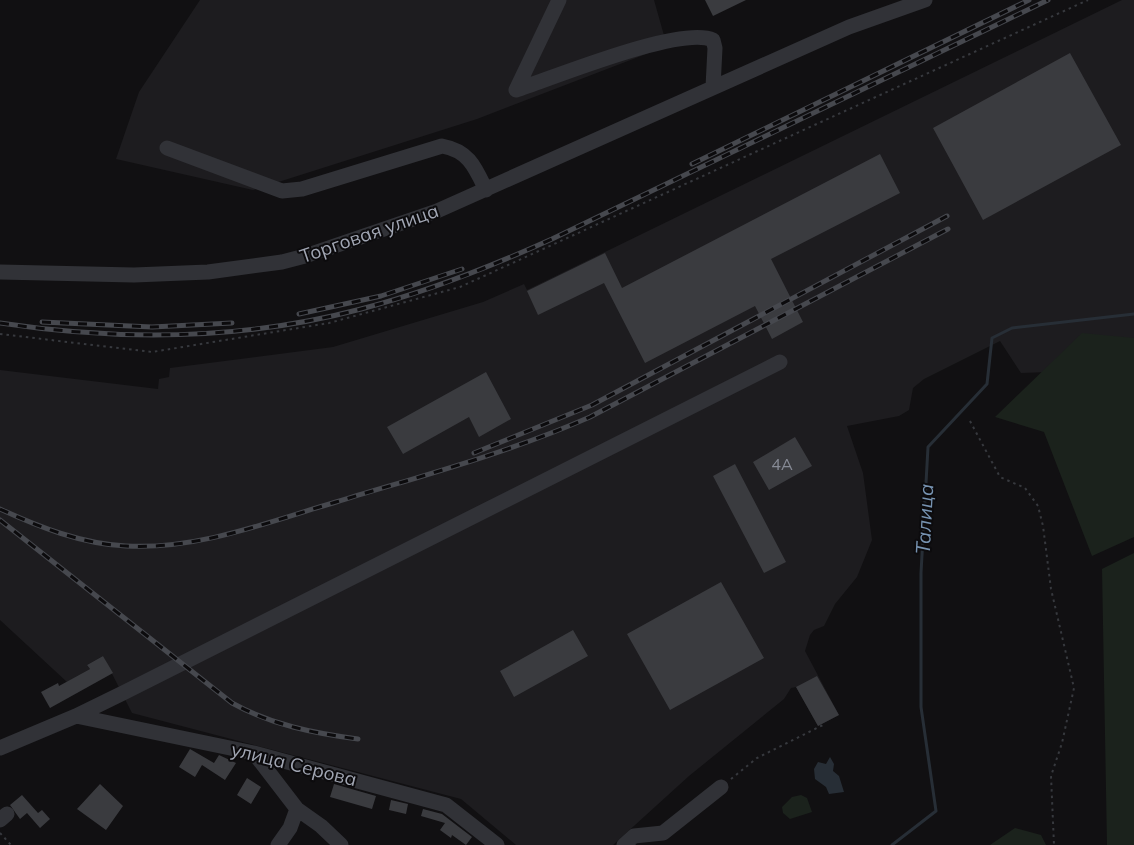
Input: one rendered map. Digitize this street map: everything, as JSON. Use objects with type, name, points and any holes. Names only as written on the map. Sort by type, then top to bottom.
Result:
[{"type":"street","points":[[559,0],[516,90],[653,44],[692,36],[706,37],[713,40],[715,48],[713,88]]},
{"type":"street","name":"Торговая улица","points":[[0,272],[175,274],[234,270],[282,262],[399,224],[486,190],[848,27],[925,0]]},
{"type":"street","points":[[167,148],[282,192],[302,189],[442,146],[452,148],[468,157],[475,165],[486,190]]},
{"type":"street","points":[[0,748],[76,716],[780,362]]},
{"type":"street","name":"улица Серова","points":[[76,716],[254,753],[446,805],[498,845]]},
{"type":"street","points":[[254,753],[297,810],[321,826],[341,845]]},
{"type":"street","points":[[624,845],[634,836],[664,833],[721,786]]},
{"type":"street","points":[[278,845],[290,828],[297,810]]},
{"type":"path","points":[[0,334],[152,352],[329,323],[460,287],[1088,0]]},
{"type":"path","points":[[970,421],[1000,478],[1024,488],[1038,506],[1043,526],[1051,588],[1074,688],[1062,743],[1051,776],[1054,845]]},
{"type":"path","points":[[721,786],[757,758],[823,726]]},
{"type":"path","points":[[0,833],[11,845]]},
{"type":"shaded area","points":[[200,0],[654,0],[667,46],[477,119],[253,190],[116,159],[139,92]]},
{"type":"shaded area","points":[[1122,0],[1134,0],[1134,347],[1049,372],[1021,373],[1000,341],[924,379],[913,388],[909,410],[899,416],[847,426],[863,473],[872,540],[857,577],[835,604],[824,626],[814,630],[810,635],[805,651],[839,715],[818,726],[796,687],[791,688],[784,699],[689,776],[613,845],[516,845],[461,799],[132,713],[103,656],[87,665],[90,669],[67,682],[0,620],[0,370],[158,389],[159,379],[169,377],[170,368],[333,347],[483,302],[524,284],[527,290]]},
{"type":"shaded area","points":[[1082,333],[1134,338],[1134,537],[1092,556],[1044,432],[995,417]]},
{"type":"shaded area","points":[[1134,553],[1134,845],[1107,845],[1102,569]]},
{"type":"shaded area","points":[[830,757],[834,764],[833,771],[839,776],[844,792],[829,794],[826,787],[815,779],[814,769],[818,762],[826,764]]},
{"type":"shaded area","points":[[801,795],[807,798],[812,812],[790,819],[783,813],[782,807],[792,797]]},
{"type":"shaded area","points":[[1015,828],[1041,835],[1046,845],[990,845]]},
{"type":"building","points":[[705,0],[746,0],[713,16]]},
{"type":"building","points":[[1070,53],[1121,145],[983,220],[933,128]]},
{"type":"building","points":[[880,154],[900,193],[771,259],[803,322],[772,339],[755,306],[645,363],[604,283],[538,315],[527,291],[605,253],[622,288]]},
{"type":"building","points":[[486,372],[511,419],[479,437],[469,417],[403,454],[387,427]]},
{"type":"building","points":[[795,437],[812,466],[769,490],[753,462]]},
{"type":"building","points":[[735,464],[786,562],[764,573],[713,476]]},
{"type":"building","points":[[721,582],[764,658],[670,710],[627,634]]},
{"type":"building","points":[[573,630],[588,656],[514,697],[500,671]]},
{"type":"building","points":[[103,656],[113,673],[50,708],[41,692],[58,683],[59,686],[90,669],[87,665]]},
{"type":"building","points":[[817,676],[839,715],[818,726],[796,687]]},
{"type":"building","points":[[190,749],[214,763],[219,755],[236,763],[225,780],[202,765],[195,777],[179,767]]},
{"type":"building","points":[[247,778],[261,787],[251,804],[237,795]]},
{"type":"building","points":[[100,784],[123,806],[106,830],[77,809]]},
{"type":"building","points":[[334,784],[376,796],[372,809],[330,797]]},
{"type":"building","points":[[22,795],[38,813],[42,810],[50,819],[40,828],[27,813],[20,819],[10,805]]},
{"type":"building","points":[[391,800],[408,804],[406,814],[389,810]]},
{"type":"building","points":[[423,809],[442,814],[472,837],[466,845],[452,835],[451,838],[440,830],[445,823],[421,816]]},
{"type":"waterway","name":"Талица","points":[[892,845],[936,811],[921,707],[921,573],[928,447],[987,384],[992,338],[1012,328],[1134,314]]},
{"type":"railway","points":[[692,164],[1029,0]]},
{"type":"railway","points":[[0,323],[90,333],[136,335],[227,332],[317,319],[410,295],[482,269],[552,239],[1048,0]]},
{"type":"railway","points":[[474,453],[592,405],[947,216]]},
{"type":"railway","points":[[0,509],[61,534],[110,545],[153,546],[180,544],[259,526],[496,453],[590,417],[948,229]]},
{"type":"railway","points":[[299,314],[381,296],[462,269]]},
{"type":"railway","points":[[42,322],[152,327],[232,323]]},
{"type":"railway","points":[[0,520],[232,703],[262,717],[293,727],[358,739]]}]
